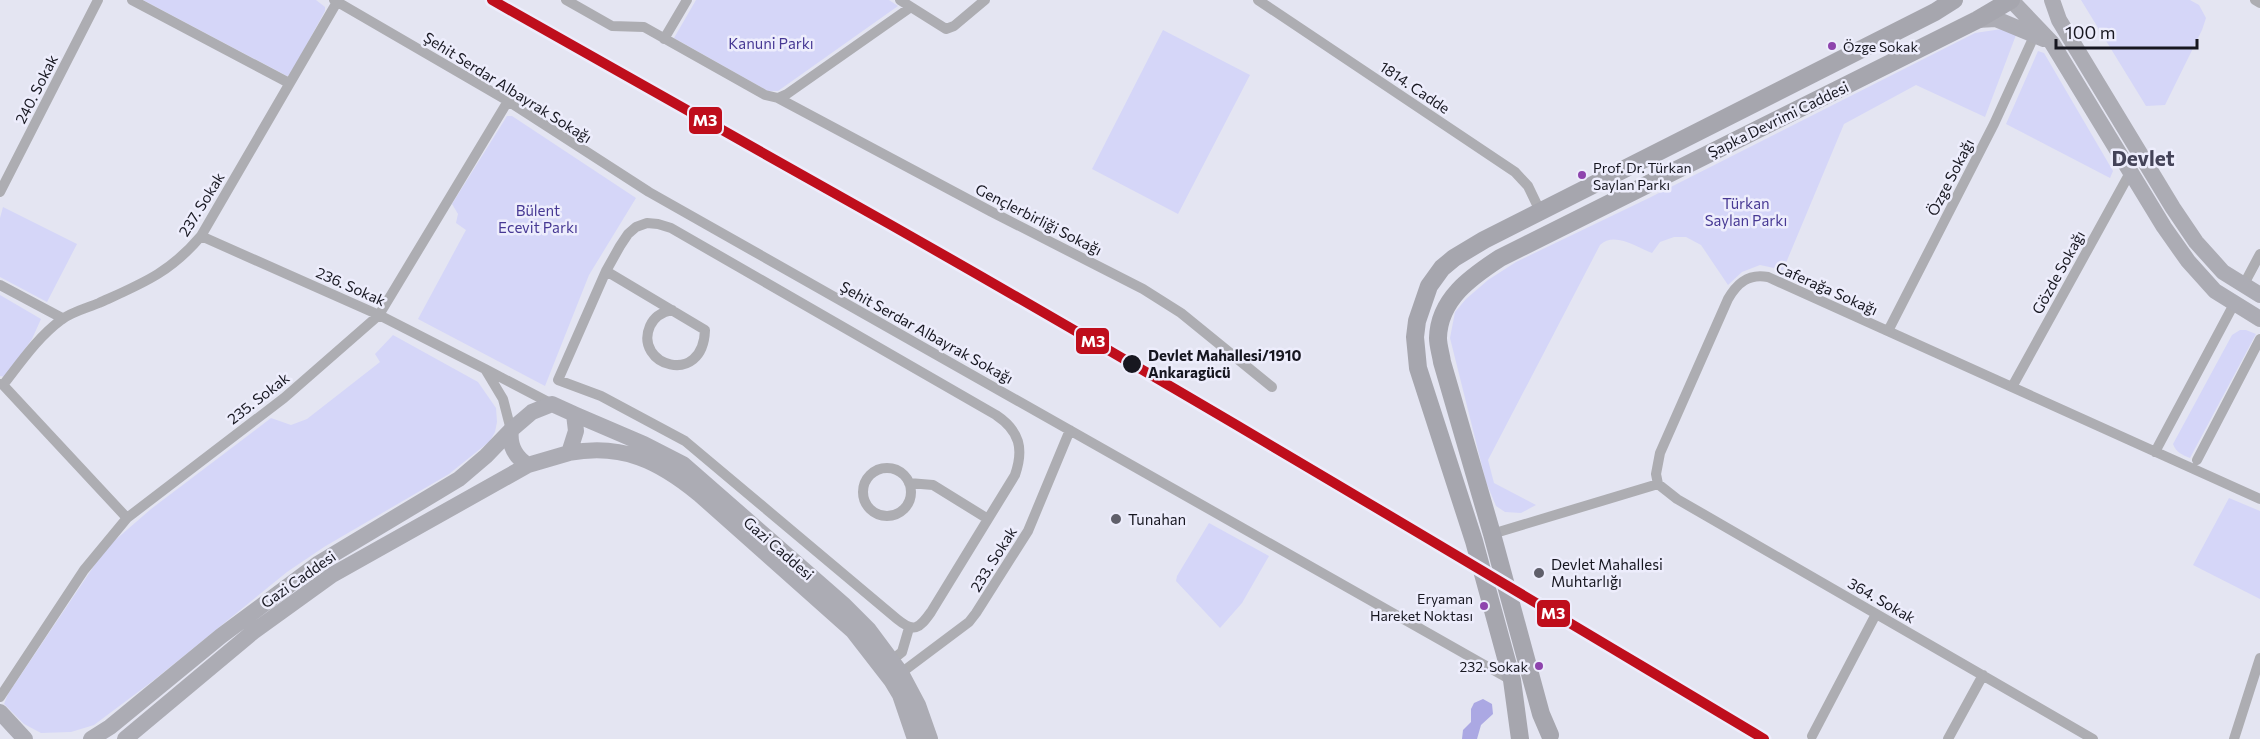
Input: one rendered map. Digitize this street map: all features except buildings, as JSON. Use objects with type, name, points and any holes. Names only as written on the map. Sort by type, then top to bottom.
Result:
[{"type":"main road","name":"Şapka Devrimi Caddesi","points":[[1521,739],[1512,680],[1474,541],[1418,368],[1415,337],[1417,321],[1429,286],[1442,268],[1484,240],[1937,6],[1954,0]]},
{"type":"main road","name":"Şapka Devrimi Caddesi","points":[[1551,737],[1541,714],[1442,362],[1438,338],[1446,307],[1467,280],[1500,258],[1977,20],[2011,0]]},
{"type":"main road","points":[[2011,0],[2052,43],[2164,227],[2188,261],[2215,291],[2260,319]]},
{"type":"main road","points":[[2052,0],[2059,20],[2196,242],[2223,272],[2260,295]]},
{"type":"main road","points":[[1977,20],[1996,19],[2052,43]]},
{"type":"main road","points":[[2234,304],[2243,286]]},
{"type":"main road","points":[[552,404],[574,414],[576,431],[569,453],[528,465],[519,459],[513,449],[511,430],[532,412],[552,404]]},
{"type":"main road","name":"Gazi Caddesi","points":[[574,414],[672,457],[694,472],[849,610],[870,630],[918,705],[930,739]]},
{"type":"main road","name":"Gazi Caddesi","points":[[91,739],[110,727],[220,636],[319,563],[459,479],[511,430]]},
{"type":"main road","name":"Gazi Caddesi","points":[[569,453],[602,449],[621,452],[644,458],[679,478],[892,666],[915,739]]},
{"type":"main road","name":"Gazi Caddesi","points":[[125,739],[253,632],[332,575],[528,465]]},
{"type":"main road","points":[[1474,541],[1492,534]]},
{"type":"main road","points":[[0,712],[25,739]]},
{"type":"main road","points":[[1521,739],[1539,731],[1551,737]]},
{"type":"street","name":"240. Sokak","points":[[0,191],[98,0]]},
{"type":"street","points":[[132,0],[289,83]]},
{"type":"street","name":"Gençlerbirliği Sokağı","points":[[566,0],[612,26],[638,26],[664,39],[765,95],[777,98],[990,212],[1143,289],[1181,313],[1272,387]]},
{"type":"street","points":[[664,39],[687,0]]},
{"type":"street","points":[[900,0],[946,28],[954,26],[985,0]]},
{"type":"street","name":"1814. Cadde","points":[[1258,0],[1515,172],[1528,186],[1540,211]]},
{"type":"street","points":[[2255,0],[2260,3]]},
{"type":"street","name":"237. Sokak","points":[[2,384],[62,318],[161,273],[183,257],[201,237],[336,1]]},
{"type":"street","name":"Şehit Serdar Albayrak Sokağı","points":[[336,1],[508,100],[649,192],[1512,680]]},
{"type":"street","points":[[777,98],[787,94],[911,7]]},
{"type":"street","name":"Özge Sokağı","points":[[1888,331],[1994,124],[2035,34]]},
{"type":"street","name":"235. Sokak","points":[[0,697],[84,570],[127,518],[284,398],[379,315],[508,100]]},
{"type":"street","name":"Gözde Sokağı","points":[[2012,387],[2131,171]]},
{"type":"street","points":[[647,223],[671,228],[1006,422],[1015,433],[1019,445],[1020,461],[1015,475],[988,519],[924,622],[914,629],[909,628],[685,441],[601,396],[558,381],[606,271],[628,234],[636,227],[647,223]]},
{"type":"street","name":"236. Sokak","points":[[201,237],[379,315],[552,404]]},
{"type":"street","points":[[2243,286],[2260,254]]},
{"type":"street","points":[[606,271],[672,310],[705,330],[701,351],[696,358],[680,366],[663,363],[656,357],[648,342],[651,324],[664,312],[672,310]]},
{"type":"street","name":"Caferağa Sokağı","points":[[1658,484],[1657,465],[1660,453],[1728,299],[1742,281],[1754,276],[1768,277],[2260,499]]},
{"type":"street","points":[[0,285],[62,318]]},
{"type":"street","points":[[2155,452],[2234,304]]},
{"type":"street","points":[[2197,460],[2260,339]]},
{"type":"street","points":[[485,369],[503,399],[511,430]]},
{"type":"street","points":[[2,384],[127,518]]},
{"type":"street","name":"233. Sokak","points":[[892,666],[969,621],[976,613],[1028,531],[1070,430]]},
{"type":"street","points":[[909,483],[910,499],[902,511],[895,514],[888,516],[873,512],[864,500],[864,484],[875,472],[882,469],[898,471],[909,483],[933,485],[988,519]]},
{"type":"street","points":[[1492,534],[1658,484]]},
{"type":"street","name":"364. Sokak","points":[[1658,484],[1677,499],[2093,739]]},
{"type":"street","points":[[1812,736],[1876,614]]},
{"type":"street","points":[[892,666],[902,652],[909,628]]},
{"type":"street","points":[[2234,739],[2258,674],[2260,658]]},
{"type":"street","points":[[1948,739],[1983,675]]},
{"type":"green space","points":[[143,0],[316,0],[325,7],[325,11],[290,75],[287,76]]},
{"type":"green space","name":"Kanuni Parkı","points":[[696,0],[889,0],[898,6],[778,91],[768,91],[674,38]]},
{"type":"green space","points":[[2081,0],[2190,0],[2199,5],[2206,18],[2202,30],[2165,105],[2146,106]]},
{"type":"green space","name":"Türkan Saylan Parkı","points":[[2002,29],[2016,35],[1985,117],[1916,85],[1844,124],[1783,270],[1760,265],[1742,272],[1728,285],[1701,245],[1686,237],[1674,237],[1660,242],[1652,253],[1619,240],[1606,241],[1600,245],[1488,460],[1494,483],[1536,505],[1521,513],[1505,512],[1496,506],[1486,482],[1450,338],[1455,312],[1466,299],[1488,280],[1516,262],[1651,197],[1975,33]]},
{"type":"green space","points":[[1163,30],[1250,75],[1178,214],[1092,169]]},
{"type":"green space","points":[[2038,51],[2044,53],[2113,171],[2110,178],[2006,124]]},
{"type":"green space","name":"Bülent Ecevit Parkı","points":[[507,116],[512,116],[636,198],[589,275],[545,386],[418,319],[466,230],[456,223],[458,214],[452,204]]},
{"type":"green space","points":[[3,207],[77,244],[47,302],[0,277],[0,218]]},
{"type":"green space","points":[[0,295],[41,319],[32,339],[5,377],[0,376]]},
{"type":"green space","points":[[2240,330],[2256,334],[2190,458],[2187,457],[2173,444],[2232,335]]},
{"type":"green space","points":[[393,335],[478,382],[496,408],[497,422],[490,441],[449,474],[324,547],[287,572],[154,680],[94,725],[71,732],[41,733],[24,724],[4,704],[8,694],[106,548],[151,509],[271,418],[291,425],[307,419],[380,362],[375,354]]},
{"type":"green space","points":[[2229,498],[2260,511],[2260,599],[2193,565]]},
{"type":"green space","points":[[1209,523],[1269,556],[1242,603],[1220,628],[1176,581]]},
{"type":"shaded area","points":[[1483,699],[1492,704],[1493,714],[1481,725],[1477,739],[1462,739],[1463,730],[1471,722],[1471,709],[1474,703]]},
{"type":"transit line","name":"M3","points":[[492,0],[1111,351],[1764,739]]},
{"type":"place","name":"Özge Sokak","points":[[1832,46]]},
{"type":"place","name":"Prof. Dr. Türkan Saylan Parkı","points":[[1582,175]]},
{"type":"place","name":"Devlet Mahallesi/1910 Ankaragücü","points":[[1132,364]]},
{"type":"place","name":"Tunahan","points":[[1116,519]]},
{"type":"place","name":"Devlet Mahallesi Muhtarlığı","points":[[1539,573]]},
{"type":"place","name":"Eryaman Hareket Noktası","points":[[1484,606]]},
{"type":"place","name":"232. Sokak","points":[[1539,666]]},
{"type":"district","name":"Devlet","points":[[2143,157]]}]
